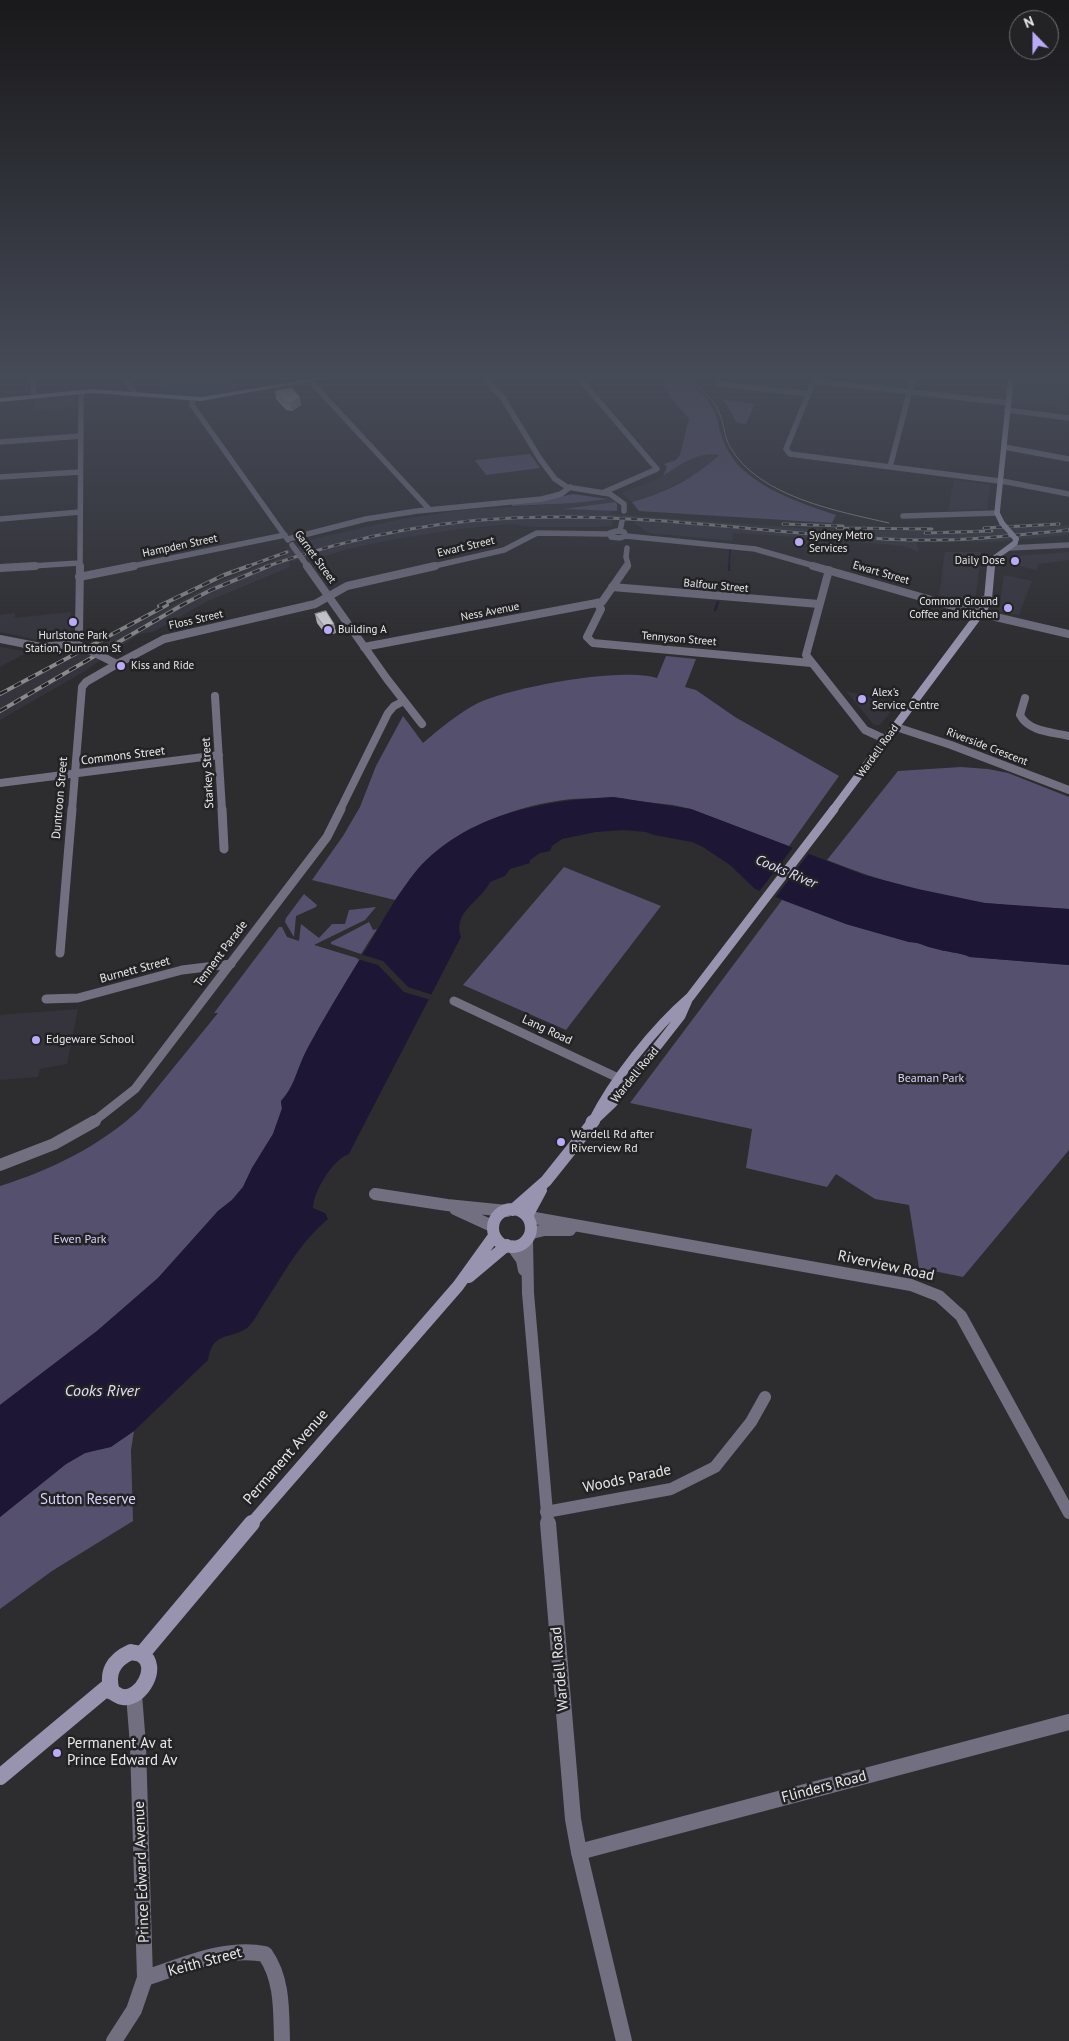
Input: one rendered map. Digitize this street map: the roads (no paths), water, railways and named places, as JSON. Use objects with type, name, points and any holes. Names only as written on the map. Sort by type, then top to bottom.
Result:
[{"type":"main road","points":[[997,513],[1001,473]]},
{"type":"main road","name":"Wardell Road","points":[[528,1216],[546,1181],[591,1124],[613,1103],[619,1079],[681,1016],[690,997],[804,850],[980,614],[988,599],[992,560],[1015,543],[1016,539],[1002,523],[997,513]]},
{"type":"main road","name":"Wardell Road","points":[[510,1210],[546,1181]]},
{"type":"main road","points":[[510,1210],[528,1216],[532,1224],[529,1236],[509,1246],[497,1240],[493,1231],[498,1215],[510,1210]]},
{"type":"main road","name":"Permanent Avenue","points":[[142,1654],[219,1561],[458,1286],[493,1231]]},
{"type":"main road","name":"Permanent Avenue","points":[[458,1286],[509,1246]]},
{"type":"main road","points":[[131,1652],[142,1654],[149,1664],[148,1678],[145,1685],[134,1695],[122,1697],[112,1692],[109,1686],[111,1668],[120,1657],[131,1652]]},
{"type":"main road","points":[[0,1777],[109,1686]]},
{"type":"street","points":[[0,477],[60,473]]},
{"type":"street","points":[[77,645],[79,633],[80,473]]},
{"type":"street","name":"Garnet Street","points":[[241,473],[364,647],[422,724]]},
{"type":"street","points":[[396,473],[429,509]]},
{"type":"street","points":[[551,473],[556,481],[570,487],[602,492],[614,496],[622,501],[624,511]]},
{"type":"street","points":[[602,492],[647,473]]},
{"type":"street","points":[[939,473],[1000,481],[1069,494]]},
{"type":"street","name":"Hampden Street","points":[[79,577],[289,540],[366,520],[429,509],[542,499],[561,494],[570,487]]},
{"type":"street","points":[[0,519],[80,512]]},
{"type":"street","points":[[903,516],[997,513]]},
{"type":"street","points":[[620,531],[622,521]]},
{"type":"street","points":[[609,534],[620,531],[625,533],[626,536]]},
{"type":"street","name":"Ewart Street","points":[[329,596],[347,586],[504,550],[538,533],[609,534],[612,538],[618,539],[626,536],[755,549],[980,614],[1069,634]]},
{"type":"street","points":[[1008,548],[1069,545]]},
{"type":"street","points":[[597,603],[604,601],[628,564],[626,557],[627,548]]},
{"type":"street","points":[[0,568],[79,563]]},
{"type":"street","points":[[829,570],[806,655],[865,730],[887,740]]},
{"type":"street","name":"Balfour Street","points":[[612,587],[819,604]]},
{"type":"street","name":"Floss Street","points":[[117,664],[164,639],[315,604],[329,596]]},
{"type":"street","points":[[948,605],[972,604],[988,599]]},
{"type":"street","name":"Ness Avenue","points":[[364,647],[597,603]]},
{"type":"street","name":"Tennyson Street","points":[[597,603],[601,609],[587,637],[593,644],[811,663]]},
{"type":"street","points":[[0,639],[41,647],[77,645],[117,664]]},
{"type":"street","name":"Duntroon Street","points":[[60,953],[82,685],[117,664]]},
{"type":"street","name":"Starkey Street","points":[[215,696],[224,849]]},
{"type":"street","points":[[1025,698],[1020,714],[1023,721],[1038,728],[1069,736]]},
{"type":"street","name":"Tennent Parade","points":[[0,1165],[71,1136],[126,1098],[135,1089],[327,837],[388,713],[394,706],[404,701]]},
{"type":"street","name":"Riverside Crescent","points":[[896,727],[951,745],[1069,790]]},
{"type":"street","name":"Commons Street","points":[[0,783],[218,755]]},
{"type":"street","name":"Burnett Street","points":[[46,1000],[78,998],[182,970],[231,964]]},
{"type":"street","name":"Lang Road","points":[[454,1001],[619,1079]]},
{"type":"street","points":[[375,1194],[447,1205],[510,1210]]},
{"type":"street","points":[[447,1205],[493,1231]]},
{"type":"street","name":"Riverview Road","points":[[528,1216],[603,1232],[910,1285],[938,1294],[952,1303],[961,1316],[1069,1513]]},
{"type":"street","name":"Riverview Road","points":[[529,1236],[544,1230],[603,1232]]},
{"type":"street","name":"Wardell Road","points":[[528,1293],[529,1236]]},
{"type":"street","name":"Wardell Road","points":[[509,1246],[522,1260],[528,1293],[571,1798],[579,1852],[624,2041]]},
{"type":"street","name":"Woods Parade","points":[[546,1512],[671,1489],[715,1467],[751,1422],[765,1397]]},
{"type":"street","name":"Prince Edward Avenue","points":[[114,2041],[134,2010],[145,1978],[138,1745],[134,1695]]},
{"type":"street","name":"Flinders Road","points":[[579,1852],[1069,1722]]},
{"type":"street","name":"Keith Street","points":[[145,1978],[228,1953],[248,1950],[264,1954],[274,1968],[277,1981],[282,2041]]},
{"type":"water","name":"Cooks River","points":[[614,797],[691,809],[864,875],[918,889],[985,903],[1069,909],[1069,965],[970,957],[846,924],[755,889],[730,865],[692,842],[646,832],[623,830],[596,832],[562,839],[552,846],[550,851],[540,853],[530,860],[530,863],[510,869],[505,876],[490,882],[464,914],[459,928],[461,937],[349,1154],[337,1162],[320,1185],[313,1208],[325,1213],[328,1219],[301,1247],[250,1325],[241,1332],[218,1340],[210,1351],[208,1360],[134,1431],[111,1447],[85,1453],[66,1464],[0,1517],[0,1405],[97,1331],[158,1278],[218,1211],[232,1200],[243,1187],[252,1168],[273,1134],[282,1109],[281,1101],[291,1086],[305,1054],[332,1004],[403,888],[417,870],[437,851],[459,835],[482,823],[534,807],[561,802]]},
{"type":"waterway","points":[[729,567],[730,550]]},
{"type":"waterway","points":[[715,610],[718,602]]},
{"type":"tram line","points":[[754,473],[779,490],[801,499],[823,507],[889,523]]},
{"type":"railway","points":[[265,567],[335,545],[371,537],[443,524],[516,518],[553,517],[644,520],[824,535],[915,540],[973,539],[1069,530]]},
{"type":"railway","points":[[783,524],[843,526]]},
{"type":"railway","points":[[984,528],[1059,524]]},
{"type":"railway","points":[[837,528],[932,529]]},
{"type":"railway","points":[[925,533],[992,531]]},
{"type":"railway","points":[[246,567],[287,552]]},
{"type":"railway","points":[[159,606],[224,575],[249,566]]},
{"type":"railway","points":[[0,711],[184,604],[211,590],[269,566]]},
{"type":"railway","points":[[0,694],[167,605]]},
{"type":"place","name":"Sydney Metro Services","points":[[799,542]]},
{"type":"place","name":"Daily Dose","points":[[1015,561]]},
{"type":"place","name":"Common Ground Coffee and Kitchen","points":[[1008,608]]},
{"type":"place","name":"Hurlstone Park Station, Duntroon St","points":[[73,622]]},
{"type":"place","name":"Building A","points":[[328,630]]},
{"type":"place","name":"Kiss and Ride","points":[[121,666]]},
{"type":"place","name":"Alex's Service Centre","points":[[862,699]]},
{"type":"place","name":"Edgeware School","points":[[36,1040]]},
{"type":"place","name":"Wardell Rd after Riverview Rd","points":[[561,1142]]},
{"type":"place","name":"Permanent Av at Prince Edward Av","points":[[57,1753]]},
{"type":"park label","name":"Beaman Park","points":[[931,1079]]},
{"type":"park label","name":"Ewen Park","points":[[80,1240]]},
{"type":"park label","name":"Sutton Reserve","points":[[88,1500]]}]
